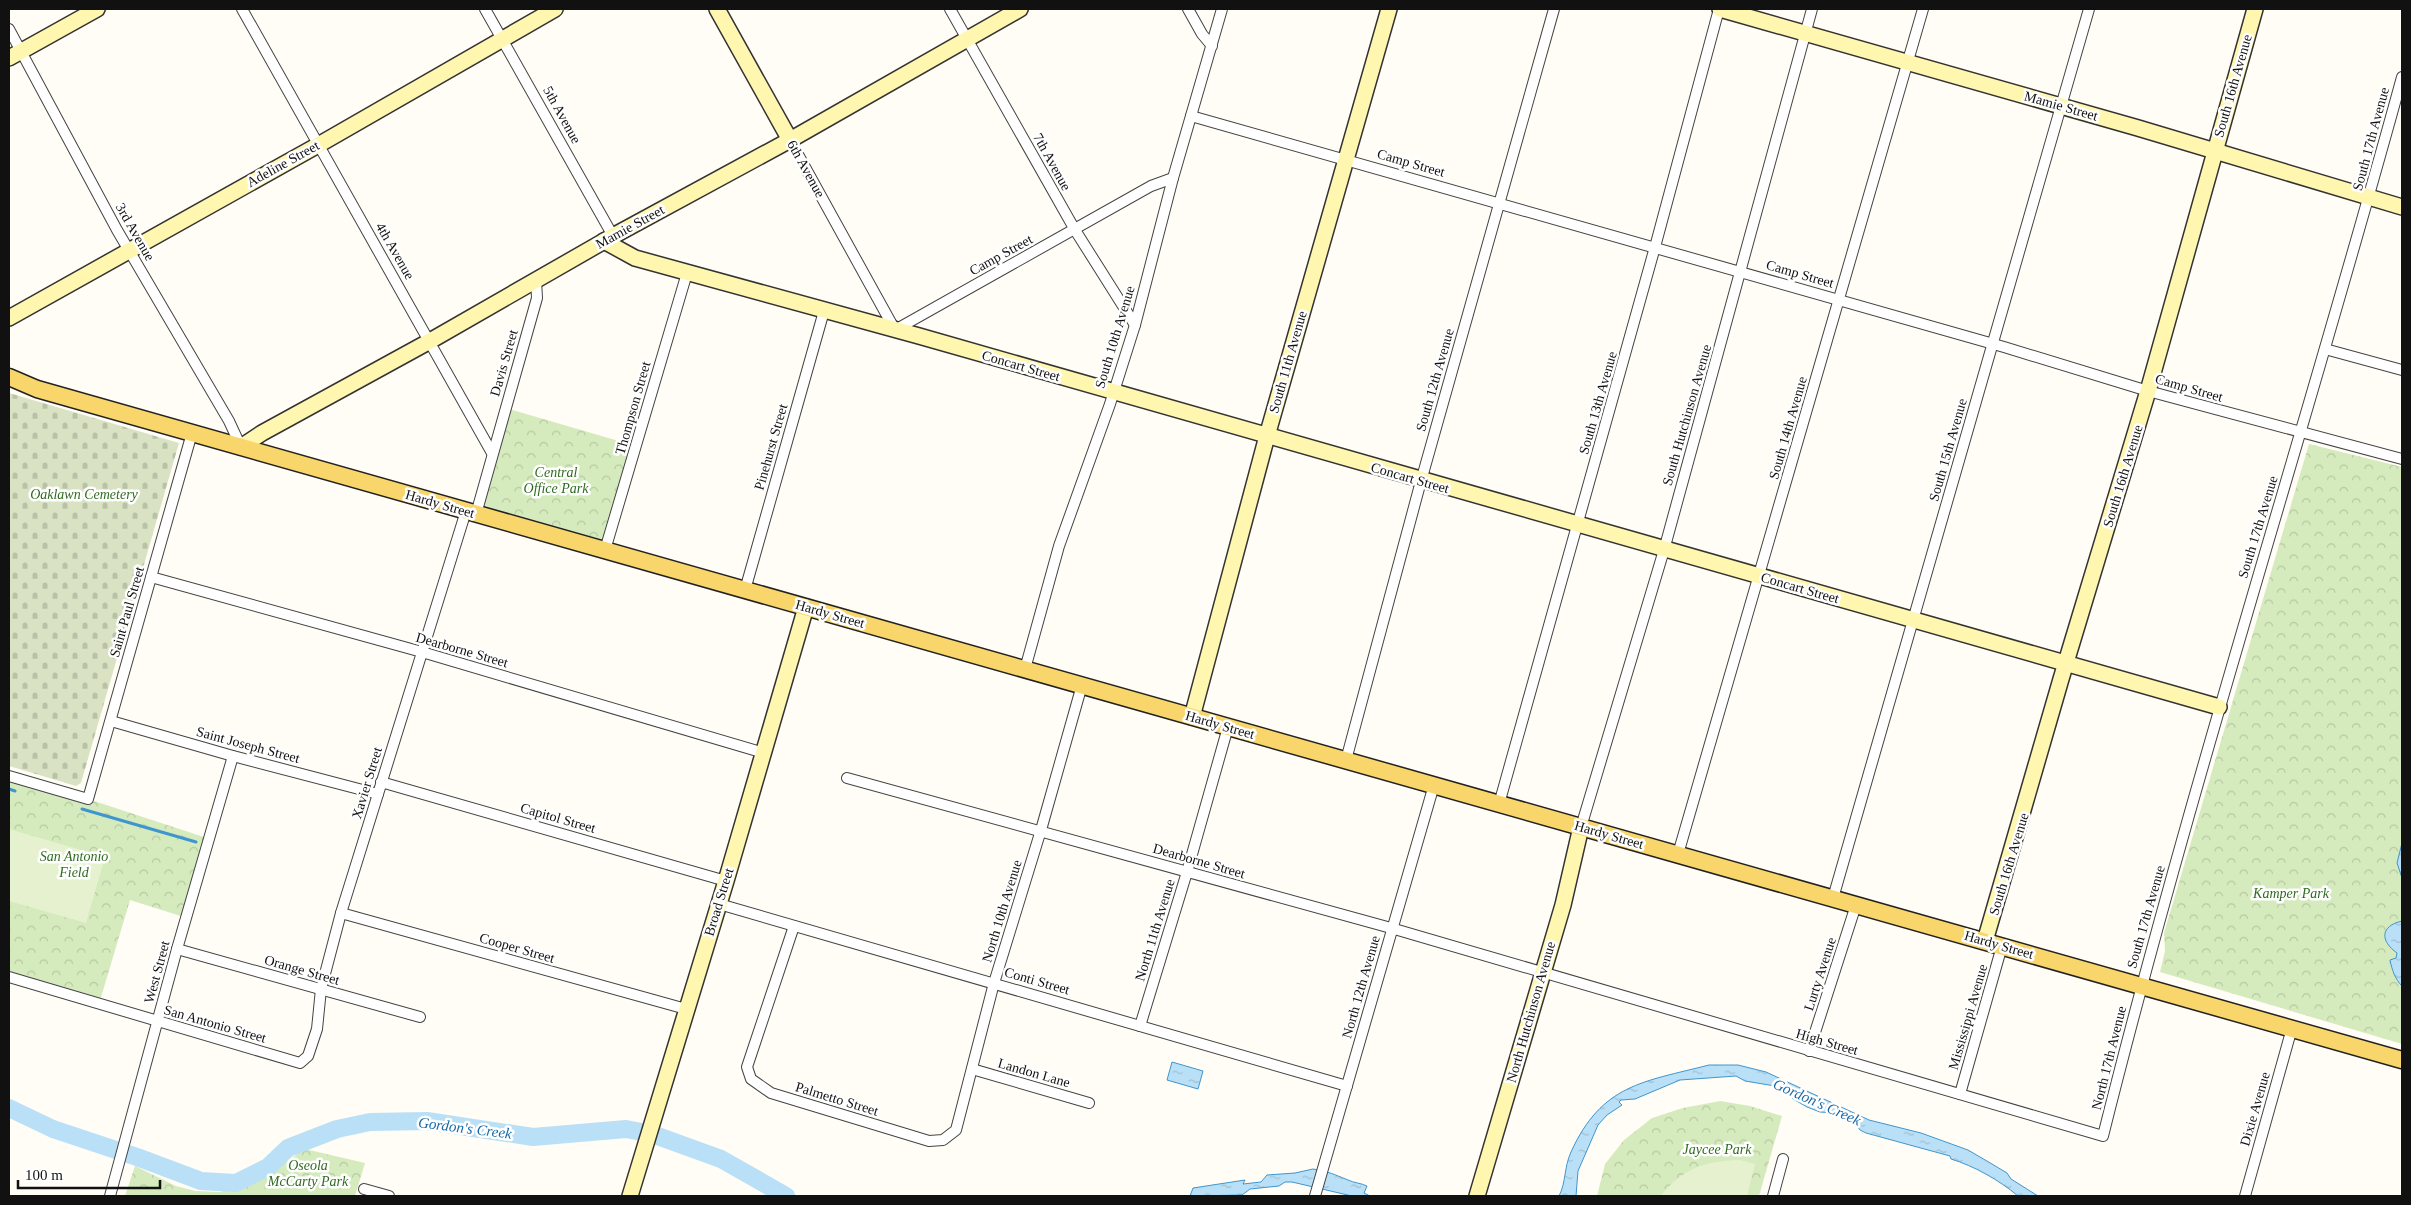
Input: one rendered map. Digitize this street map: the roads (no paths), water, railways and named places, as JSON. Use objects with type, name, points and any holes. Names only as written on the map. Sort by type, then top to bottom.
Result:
[{"type":"main road","name":"Hardy Street","points":[[9,377],[37,389],[2401,1059]]},
{"type":"main road","name":"Hardy Street","points":[[9,387],[37,389]]},
{"type":"street","points":[[15,55],[97,9]]},
{"type":"street","name":"4th Avenue","points":[[242,9],[320,144],[492,453]]},
{"type":"street","name":"5th Avenue","points":[[485,9],[503,39],[609,238]]},
{"type":"street","name":"Adeline Street","points":[[9,318],[320,144],[555,9]]},
{"type":"street","name":"6th Avenue","points":[[717,9],[895,330]]},
{"type":"street","name":"7th Avenue","points":[[950,9],[1075,230],[1135,325]]},
{"type":"street","name":"Mamie Street","points":[[241,447],[262,433],[430,341],[609,238],[790,140],[1020,9]]},
{"type":"street","points":[[1188,9],[1204,37],[1212,46]]},
{"type":"street","name":"South 10th Avenue","points":[[1025,669],[1059,546],[1135,325],[1173,178],[1222,9]]},
{"type":"street","name":"South 11th Avenue","points":[[1192,717],[1267,436],[1389,9]]},
{"type":"street","name":"South 12th Avenue","points":[[1346,760],[1421,481],[1554,9]]},
{"type":"street","name":"Mamie Street","points":[[1719,9],[2215,150],[2402,206]]},
{"type":"street","name":"South 13th Avenue","points":[[1499,804],[1655,248],[1719,9]]},
{"type":"street","name":"South Hutchinson Avenue","points":[[1581,827],[1664,550],[1812,9]]},
{"type":"street","name":"South 14th Avenue","points":[[1678,854],[1923,9]]},
{"type":"street","name":"South 15th Avenue","points":[[1833,898],[2089,9]]},
{"type":"street","name":"South 16th Avenue","points":[[1985,941],[2148,391],[2255,9]]},
{"type":"street","name":"3rd Avenue","points":[[9,29],[15,55],[229,420],[241,447]]},
{"type":"street","name":"South 17th Avenue","points":[[2141,986],[2219,707],[2302,431],[2402,77]]},
{"type":"street","name":"Camp Street","points":[[1191,116],[1840,299],[2148,391],[2402,459]]},
{"type":"street","name":"Camp Street","points":[[895,330],[1151,186],[1173,178]]},
{"type":"street","name":"Concart Street","points":[[609,238],[635,258],[895,330],[2219,707]]},
{"type":"street","name":"Thompson Street","points":[[605,550],[687,273]]},
{"type":"street","name":"Davis Street","points":[[492,453],[537,298],[536,280]]},
{"type":"street","name":"Pinehurst Street","points":[[745,590],[824,311]]},
{"type":"street","points":[[2325,349],[2402,370]]},
{"type":"street","name":"Saint Paul Street","points":[[9,776],[88,799],[192,433]]},
{"type":"street","points":[[471,512],[492,453]]},
{"type":"street","name":"Xavier Street","points":[[300,1063],[308,1056],[317,1029],[321,989],[341,913],[422,652],[471,512]]},
{"type":"street","name":"Dearborne Street","points":[[151,577],[422,652],[764,753]]},
{"type":"street","name":"Broad Street","points":[[630,1196],[726,881],[806,607]]},
{"type":"street","name":"North 10th Avenue","points":[[943,1140],[956,1130],[994,983],[1041,830],[1082,685]]},
{"type":"street","name":"Saint Joseph Street","points":[[111,721],[233,756],[378,794]]},
{"type":"street","name":"North 11th Avenue","points":[[1140,1026],[1187,872],[1228,727]]},
{"type":"street","name":"West Street","points":[[110,1196],[177,949],[233,756]]},
{"type":"street","name":"Dearborne Street","points":[[847,778],[1391,928],[1543,974]]},
{"type":"street","name":"Capitol Street","points":[[381,782],[726,881]]},
{"type":"street","name":"North 12th Avenue","points":[[1315,1196],[1391,928],[1434,785]]},
{"type":"street","name":"North Hutchinson Avenue","points":[[1477,1196],[1543,974],[1581,827]]},
{"type":"street","name":"Conti Street","points":[[719,904],[1347,1086]]},
{"type":"street","name":"Lurty Avenue","points":[[1809,1052],[1856,905]]},
{"type":"street","name":"Cooper Street","points":[[341,913],[686,1009]]},
{"type":"street","name":"Palmetto Street","points":[[794,926],[747,1067],[751,1079],[771,1093],[929,1141],[943,1140]]},
{"type":"street","name":"Mississippi Avenue","points":[[1960,1094],[2002,946]]},
{"type":"street","name":"Orange Street","points":[[177,949],[420,1017]]},
{"type":"street","name":"High Street","points":[[1543,974],[2103,1136]]},
{"type":"street","name":"San Antonio Street","points":[[9,977],[300,1063]]},
{"type":"street","name":"North 17th Avenue","points":[[2103,1136],[2141,986]]},
{"type":"street","name":"Dixie Avenue","points":[[2245,1196],[2292,1028]]},
{"type":"street","name":"Landon Lane","points":[[972,1068],[1089,1103]]},
{"type":"street","points":[[1783,1159],[1774,1195],[1785,1196]]},
{"type":"street","points":[[364,1189],[389,1196]]},
{"type":"water","points":[[2402,843],[2402,878],[2397,863]]},
{"type":"water","points":[[2402,921],[2402,986],[2394,974],[2390,960],[2396,958],[2397,953],[2388,944],[2385,934],[2390,926]]},
{"type":"water","points":[[1172,1062],[1203,1071],[1198,1089],[1167,1080]]},
{"type":"water","points":[[1709,1065],[1738,1065],[1766,1072],[1869,1120],[1921,1133],[1968,1150],[2007,1173],[2011,1179],[2038,1196],[2018,1196],[1995,1179],[1969,1165],[1951,1159],[1950,1156],[1866,1133],[1860,1130],[1852,1119],[1834,1113],[1820,1112],[1793,1099],[1787,1091],[1775,1086],[1745,1081],[1736,1076],[1680,1080],[1635,1099],[1621,1100],[1619,1102],[1622,1105],[1607,1115],[1598,1125],[1578,1171],[1576,1196],[1559,1196],[1571,1152],[1583,1129],[1596,1112],[1611,1099],[1627,1089],[1664,1076]],"holes":[[[1800,1094],[1810,1096],[1813,1102],[1804,1103],[1796,1096]]]},
{"type":"water","points":[[1313,1169],[1328,1172],[1367,1186],[1364,1193],[1370,1196],[1352,1196],[1285,1182],[1279,1186],[1250,1189],[1242,1195],[1190,1196],[1193,1188],[1245,1180],[1243,1184],[1261,1182],[1267,1175],[1295,1173]]},
{"type":"waterway","points":[[9,789],[15,791]]},
{"type":"waterway","points":[[82,809],[196,842]]},
{"type":"waterway","name":"Gordon's Creek","points":[[9,1108],[53,1129],[201,1181],[236,1183],[268,1167],[288,1148],[337,1129],[370,1122],[427,1121],[533,1137],[626,1129],[652,1134],[721,1159],[786,1196]]},
{"type":"park label","name":"Central Office Park","points":[[556,480]]},
{"type":"park label","name":"Oaklawn Cemetery","points":[[84,494]]},
{"type":"park label","name":"San Antonio Field","points":[[74,864]]},
{"type":"park label","name":"Kamper Park","points":[[2291,893]]},
{"type":"park label","name":"Jaycee Park","points":[[1717,1149]]},
{"type":"park label","name":"Oseola McCarty Park","points":[[308,1174]]}]
